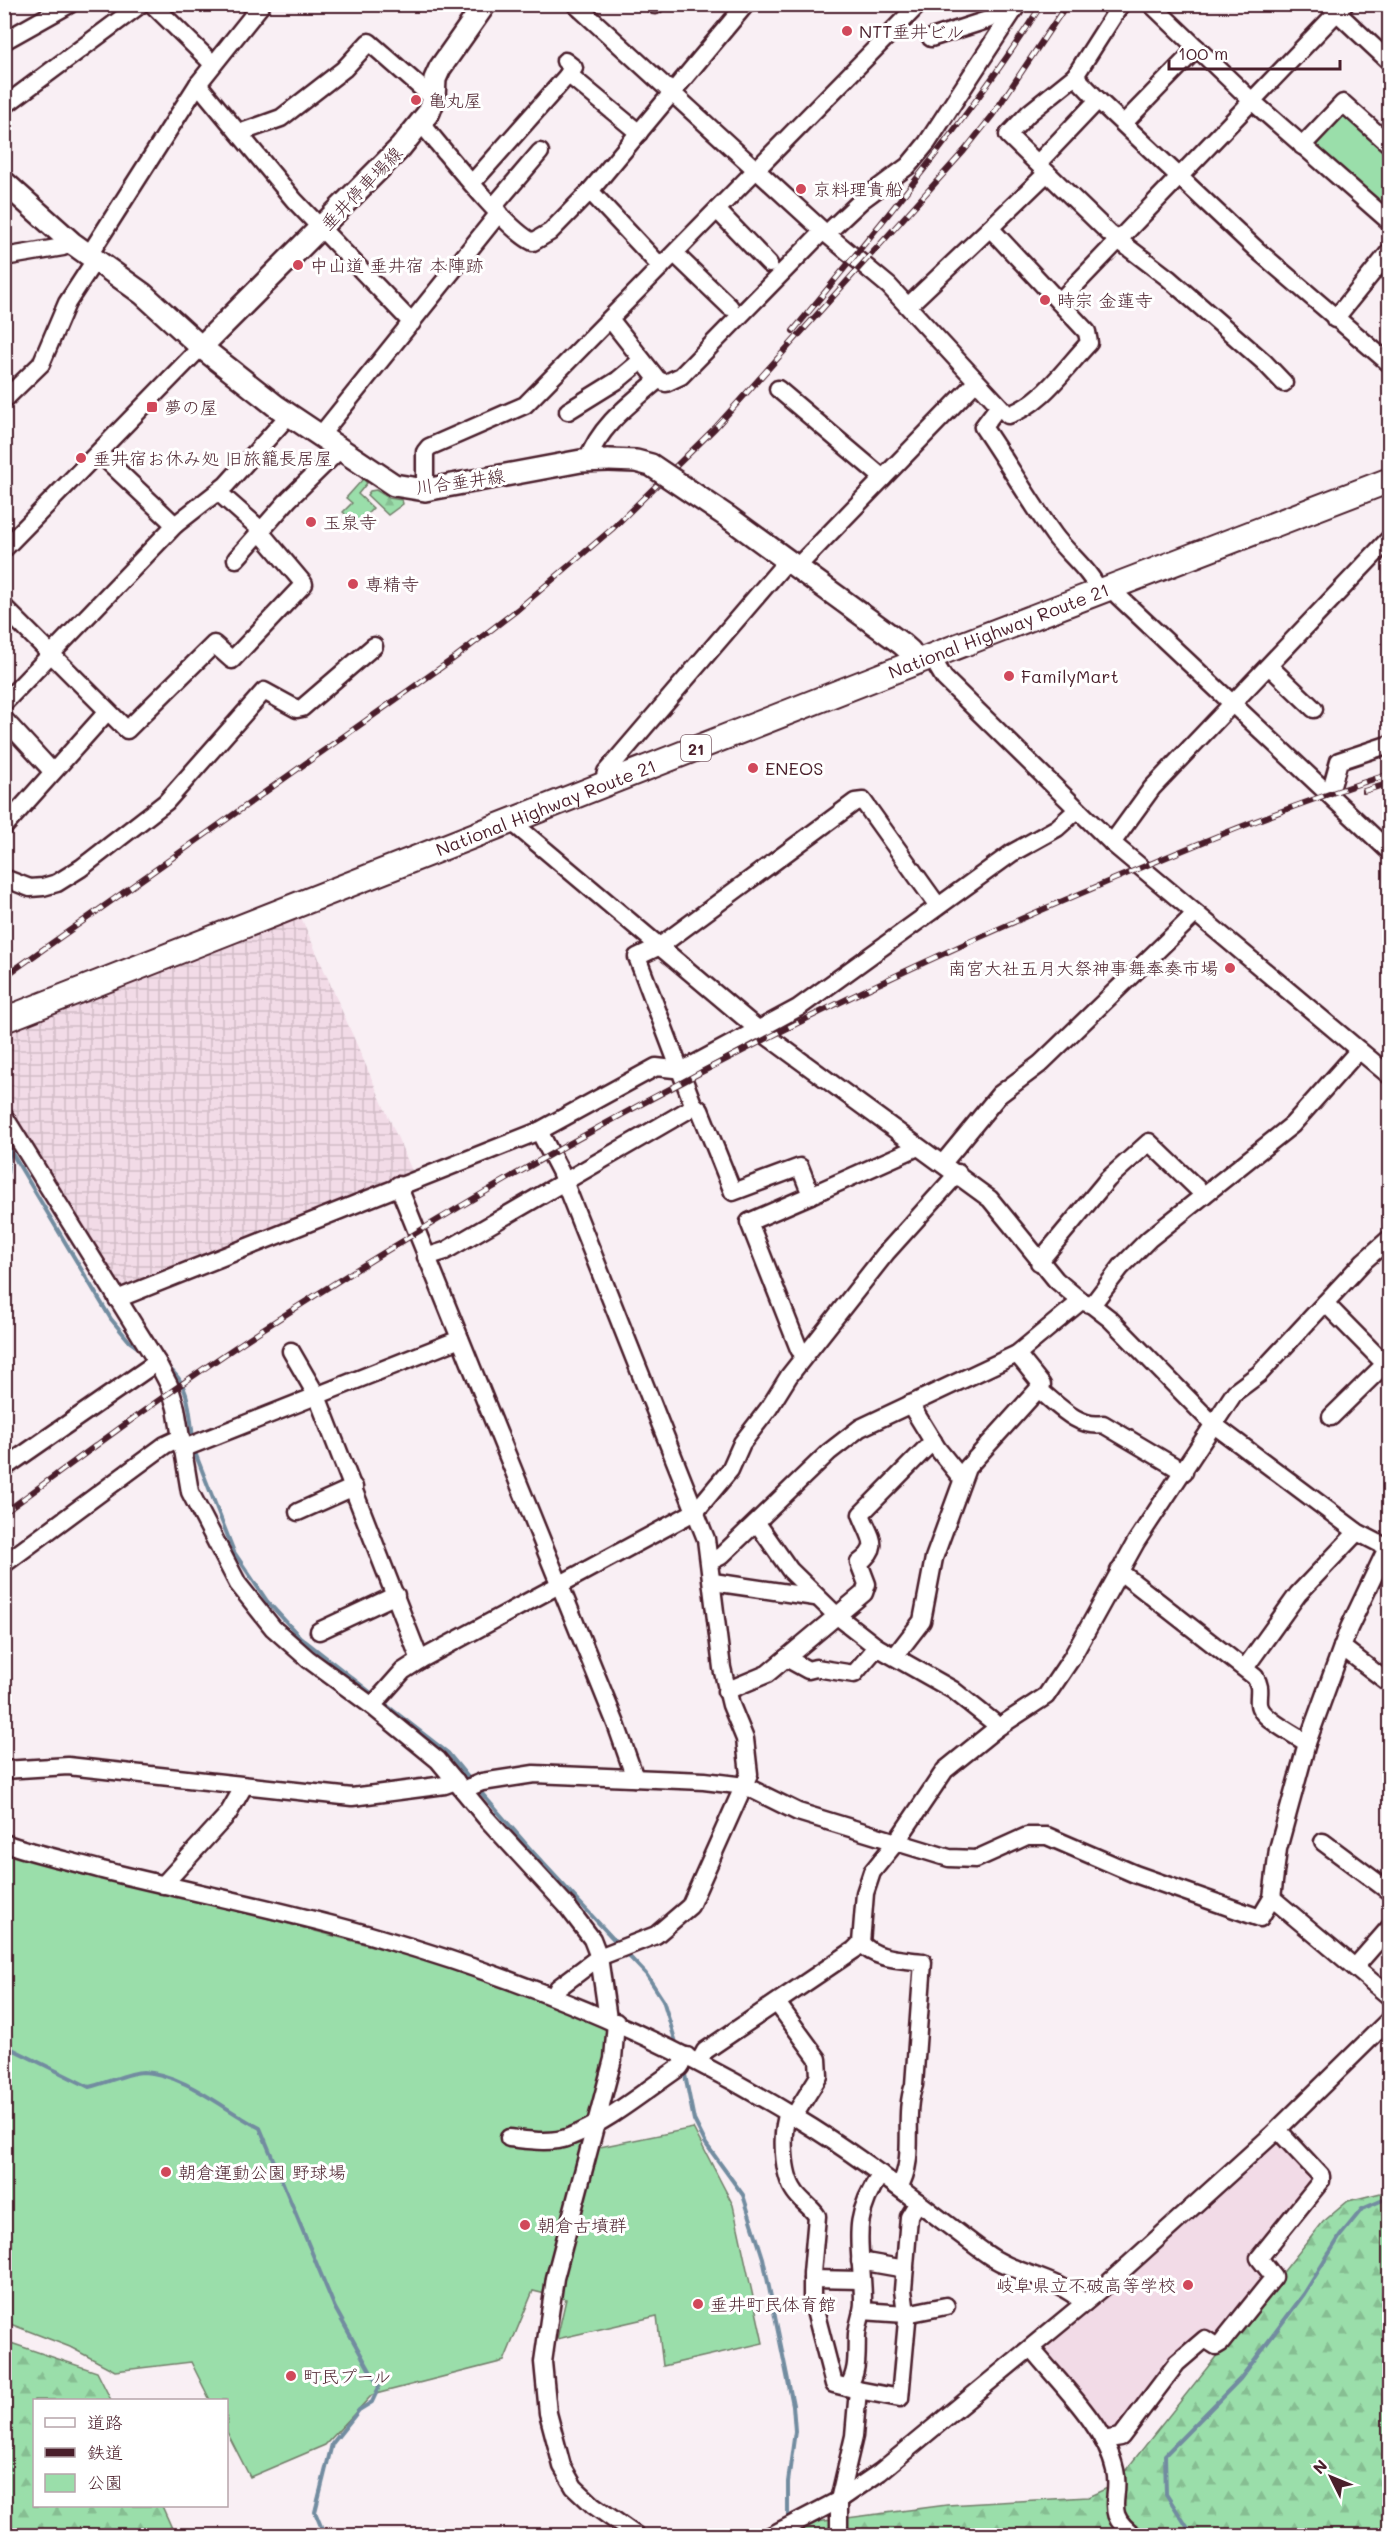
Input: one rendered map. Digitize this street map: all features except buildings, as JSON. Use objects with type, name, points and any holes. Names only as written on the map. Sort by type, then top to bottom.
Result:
[{"type":"highway","name":"National Highway Route 21","points":[[4,1020],[1389,480]]},
{"type":"main road","name":"垂井停車場線","points":[[201,347],[320,230],[421,123],[434,99],[435,79],[440,68],[485,4]]},
{"type":"main road","name":"川合垂井線","points":[[4,182],[85,253],[142,294],[201,347],[290,415],[394,485],[425,490],[587,461],[636,461],[651,465],[728,517],[925,660]]},
{"type":"street","points":[[4,41],[70,4]]},
{"type":"street","points":[[4,106],[141,4]]},
{"type":"street","points":[[152,4],[213,64]]},
{"type":"street","points":[[4,400],[41,364],[85,253],[198,84],[262,4]]},
{"type":"street","points":[[421,123],[525,239],[533,242],[550,231],[590,191],[746,4]]},
{"type":"street","points":[[425,490],[425,452],[429,447],[525,405],[919,4]]},
{"type":"street","points":[[931,38],[987,20],[1016,4]]},
{"type":"street","points":[[610,319],[658,380],[666,383],[681,376],[825,232],[861,200],[908,166],[927,143],[1016,4]]},
{"type":"street","points":[[1121,4],[1075,76],[1029,113],[1008,135],[1108,233],[1168,278],[1264,362],[1284,383]]},
{"type":"street","points":[[1151,4],[1252,101],[1389,222]]},
{"type":"street","points":[[1059,302],[1252,101],[1336,7],[1389,62]]},
{"type":"street","points":[[585,8],[672,94],[825,232],[889,286],[998,407],[1008,415],[1027,406],[1089,343],[1088,332],[990,228]]},
{"type":"street","points":[[239,133],[281,117],[344,69],[369,42],[434,99]]},
{"type":"street","points":[[1124,123],[1197,48]]},
{"type":"street","points":[[473,182],[566,68],[639,133]]},
{"type":"street","points":[[1075,76],[1180,177],[1335,319],[1389,364]]},
{"type":"street","points":[[198,84],[320,230],[412,323]]},
{"type":"street","points":[[908,306],[990,228],[1098,100]]},
{"type":"street","points":[[1302,146],[1343,103],[1389,145]]},
{"type":"street","points":[[320,436],[412,323],[540,152]]},
{"type":"street","points":[[590,191],[662,267]]},
{"type":"street","points":[[718,211],[770,264]]},
{"type":"street","points":[[4,257],[63,247],[85,253]]},
{"type":"street","points":[[675,254],[730,307]]},
{"type":"street","points":[[1335,319],[1387,259]]},
{"type":"street","points":[[4,549],[201,347]]},
{"type":"street","points":[[568,411],[618,380],[642,360]]},
{"type":"street","points":[[587,461],[593,446],[611,421],[658,380]]},
{"type":"street","points":[[603,785],[606,772],[791,564],[883,478],[976,382]]},
{"type":"street","points":[[778,389],[883,478]]},
{"type":"street","points":[[998,407],[983,427],[1070,557],[1095,580],[1118,596],[1389,852]]},
{"type":"street","points":[[4,703],[51,657],[175,525],[218,492],[263,447],[290,415]]},
{"type":"street","points":[[236,559],[339,450]]},
{"type":"street","points":[[99,453],[175,525]]},
{"type":"street","points":[[4,607],[106,712],[127,730],[214,644],[232,660],[304,584],[261,533],[261,530],[218,492]]},
{"type":"street","points":[[1112,843],[1152,788],[1389,538]]},
{"type":"street","points":[[4,878],[30,888],[43,887],[57,883],[81,868],[166,802],[264,691],[297,709],[302,708],[374,646]]},
{"type":"street","points":[[925,660],[1112,843],[1359,1050],[1387,1069]]},
{"type":"street","points":[[1269,666],[1314,709]]},
{"type":"street","points":[[4,827],[106,712]]},
{"type":"street","points":[[4,719],[52,771]]},
{"type":"street","points":[[1329,793],[1339,761],[1389,744]]},
{"type":"street","points":[[811,1195],[800,1167],[733,1192],[700,1110],[693,1104],[683,1071],[638,957],[660,946],[855,802],[863,801],[938,906]]},
{"type":"street","points":[[117,1299],[398,1185],[539,1131],[656,1067],[683,1071],[760,1031],[798,1008],[1012,853],[1057,828],[1077,810]]},
{"type":"street","points":[[4,1770],[68,1766],[352,1797],[445,1785],[467,1785],[534,1774],[704,1781],[744,1786],[798,1812],[949,1858],[976,1859],[1027,1836],[1047,1836],[1135,1874],[1260,1918],[1272,1898],[1278,1849],[1307,1743],[1342,1647],[1388,1549],[1357,1532],[1213,1424],[1149,1357],[1039,1262],[990,1199],[958,1173],[918,1147],[760,1031],[519,828],[513,820]]},
{"type":"street","points":[[943,1163],[999,1095],[1041,1064],[1196,914]]},
{"type":"street","points":[[711,1561],[721,1556],[829,1452],[860,1428],[1017,1354],[1086,1303],[1149,1239],[1292,1125],[1337,1078],[1359,1050]]},
{"type":"street","points":[[426,1257],[445,1251],[564,1183],[688,1110],[693,1104]]},
{"type":"street","points":[[4,1116],[169,1385],[176,1408],[190,1492],[238,1584],[256,1609],[308,1659],[376,1700],[467,1785],[592,1939],[614,1951]]},
{"type":"street","points":[[539,1131],[564,1183],[696,1510],[711,1561],[726,1691],[745,1739],[750,1774],[690,1906],[656,1935],[614,1951],[558,1988],[554,1996]]},
{"type":"street","points":[[1039,1262],[1108,1179],[1149,1142],[1204,1195]]},
{"type":"street","points":[[805,1355],[799,1349],[749,1222],[873,1170],[918,1147]]},
{"type":"street","points":[[376,1700],[403,1671],[420,1660],[696,1510],[730,1470],[742,1443],[805,1355],[886,1253],[958,1173]]},
{"type":"street","points":[[398,1185],[616,1724],[635,1778]]},
{"type":"street","points":[[509,2138],[540,2140],[568,2138],[595,2124],[854,1950],[861,1942],[865,1893],[872,1872],[897,1841],[945,1770],[997,1728],[1046,1696],[1071,1659],[1119,1571],[1235,1392],[1259,1374],[1389,1238]]},
{"type":"street","points":[[1325,1303],[1385,1364],[1331,1417]]},
{"type":"street","points":[[4,1564],[165,1445],[181,1444],[317,1396],[460,1339]]},
{"type":"street","points":[[291,1351],[317,1396],[420,1660]]},
{"type":"street","points":[[895,1656],[922,1621],[934,1558],[967,1468],[1042,1385],[1017,1354]]},
{"type":"street","points":[[4,1468],[157,1362]]},
{"type":"street","points":[[1038,1389],[1081,1422],[1092,1426],[1103,1424],[1184,1472]]},
{"type":"street","points":[[910,1404],[933,1442],[962,1479]]},
{"type":"street","points":[[726,1691],[767,1674],[864,1593],[867,1584],[859,1563],[871,1554],[873,1546],[861,1514],[933,1442]]},
{"type":"street","points":[[298,1512],[354,1487]]},
{"type":"street","points":[[756,1523],[790,1570],[815,1597],[836,1615],[877,1647],[953,1690],[992,1721],[997,1728]]},
{"type":"street","points":[[1245,1668],[1298,1594],[1357,1532]]},
{"type":"street","points":[[1119,1571],[1256,1677],[1261,1686],[1259,1706],[1264,1715],[1307,1743]]},
{"type":"street","points":[[712,1582],[815,1597]]},
{"type":"street","points":[[319,1631],[396,1595]]},
{"type":"street","points":[[786,1658],[808,1670],[816,1668],[854,1674],[877,1647]]},
{"type":"street","points":[[1342,1647],[1389,1684]]},
{"type":"street","points":[[163,1885],[228,1814],[244,1786]]},
{"type":"street","points":[[1323,1842],[1389,1892]]},
{"type":"street","points":[[4,1843],[163,1885],[378,1937],[554,1996],[612,2020],[693,2059],[791,2114],[881,2174],[988,2256],[1018,2270],[1053,2281],[1084,2304]]},
{"type":"street","points":[[1272,1898],[1389,1997]]},
{"type":"street","points":[[1354,1967],[1389,1928]]},
{"type":"street","points":[[861,1942],[868,1951],[886,1957],[922,1962],[914,2085],[909,2098],[906,2176],[899,2187]]},
{"type":"street","points":[[614,1951],[613,2059],[555,2278],[544,2343],[544,2372],[548,2413],[562,2466],[574,2487],[593,2505],[637,2535]]},
{"type":"street","points":[[777,2002],[818,2059],[819,2076],[782,2129],[788,2179],[795,2192],[817,2216],[812,2279],[813,2299],[834,2384],[900,2398],[906,2314],[903,2290],[909,2217],[918,2202]]},
{"type":"street","points":[[770,2535],[839,2500],[880,2472],[1084,2304],[1278,2130],[1389,2019]]},
{"type":"street","points":[[1103,2440],[1120,2437],[1188,2353],[1205,2339],[1216,2346],[1221,2343],[1274,2277],[1259,2258],[1321,2181],[1321,2175],[1278,2130]]},
{"type":"street","points":[[839,2535],[839,2500],[854,2436],[853,2388],[858,2360],[857,2330],[862,2311],[860,2214],[867,2194],[881,2174]]},
{"type":"street","points":[[860,2261],[905,2269]]},
{"type":"street","points":[[812,2279],[861,2280]]},
{"type":"street","points":[[862,2311],[906,2314],[946,2306]]},
{"type":"street","points":[[1031,2348],[1103,2440],[1116,2471],[1113,2507],[1117,2520],[1135,2535]]},
{"type":"shaded area","points":[[300,915],[413,1173],[123,1292],[5,1105],[5,1034]]},
{"type":"shaded area","name":"岐阜県立不破高等学校","points":[[1275,2137],[1319,2177],[1256,2258],[1272,2277],[1221,2340],[1204,2336],[1120,2435],[1109,2437],[1038,2351]]},
{"type":"green space","points":[[1343,103],[1389,145],[1389,214],[1308,144]]},
{"type":"green space","points":[[363,479],[367,483],[358,494],[373,508],[357,525],[343,512],[352,503],[346,498]]},
{"type":"green space","points":[[376,490],[389,498],[402,500],[403,504],[388,515],[367,495],[370,491]]},
{"type":"green space","points":[[5,1849],[489,1977],[609,2021],[614,2042],[585,2150],[693,2128],[733,2205],[763,2343],[663,2366],[657,2316],[557,2339],[566,2299],[533,2291],[504,2361],[372,2395],[325,2445],[250,2477],[228,2434],[228,2399],[210,2399],[191,2362],[115,2371],[70,2347],[5,2322]]},
{"type":"green space","points":[[1389,2191],[1389,2535],[741,2536],[748,2531],[947,2505],[1088,2497],[1114,2485],[1323,2222],[1348,2201]]},
{"type":"green space","points":[[5,2341],[97,2372],[110,2399],[33,2399],[33,2507],[162,2507],[175,2535],[5,2535]]},
{"type":"waterway","points":[[4,1140],[111,1319],[130,1342],[141,1350]]},
{"type":"waterway","points":[[4,1191],[8,1160],[12,1150]]},
{"type":"waterway","points":[[167,1367],[175,1373],[185,1390],[193,1439]]},
{"type":"waterway","points":[[194,1450],[234,1552],[267,1601],[300,1637],[375,1696]]},
{"type":"waterway","points":[[381,1701],[448,1753],[471,1781]]},
{"type":"waterway","points":[[478,1789],[618,1944]]},
{"type":"waterway","points":[[625,1952],[646,1974],[663,2000],[677,2046]]},
{"type":"waterway","points":[[4,2045],[89,2087],[137,2073],[158,2074],[189,2086],[260,2128],[335,2308],[379,2387],[372,2402],[359,2410],[332,2444],[315,2512],[325,2536]]},
{"type":"waterway","points":[[684,2070],[694,2120],[706,2144],[743,2195],[763,2258],[793,2405],[795,2431],[788,2482],[788,2523]]},
{"type":"waterway","points":[[1193,2536],[1166,2494],[1165,2455],[1240,2379],[1304,2294],[1340,2236],[1362,2209],[1390,2197]]},
{"type":"railway","points":[[793,331],[891,212],[954,130],[1042,4]]},
{"type":"railway","points":[[4,977],[453,659],[517,610],[612,529],[715,428],[964,151],[992,116],[1067,4]]},
{"type":"railway","points":[[4,1513],[165,1396],[263,1329],[457,1209],[655,1097],[857,994],[1065,900],[1226,833],[1390,774]]},
{"type":"railway","points":[[1364,791],[1390,783]]},
{"type":"place","name":"NTT垂井ビル","points":[[847,31]]},
{"type":"place","name":"亀丸屋","points":[[416,100]]},
{"type":"place","name":"京料理貴船","points":[[801,189]]},
{"type":"place","name":"中山道 垂井宿 本陣跡","points":[[298,265]]},
{"type":"place","name":"時宗 金蓮寺","points":[[1045,300]]},
{"type":"place","name":"夢の屋","points":[[152,407]]},
{"type":"place","name":"垂井宿お休み処 旧旅籠長居屋","points":[[81,458]]},
{"type":"place","name":"玉泉寺","points":[[311,522]]},
{"type":"place","name":"専精寺","points":[[353,584]]},
{"type":"place","name":"FamilyMart","points":[[1009,676]]},
{"type":"place","name":"ENEOS","points":[[753,768]]},
{"type":"place","name":"南宮大社五月大祭神事舞奉奏市場","points":[[1230,968]]},
{"type":"place","name":"朝倉運動公園 野球場","points":[[166,2172]]},
{"type":"place","name":"朝倉古墳群","points":[[525,2225]]},
{"type":"place","name":"岐阜県立不破高等学校","points":[[1188,2285]]},
{"type":"place","name":"垂井町民体育館","points":[[698,2304]]},
{"type":"place","name":"町民プール","points":[[291,2376]]}]
